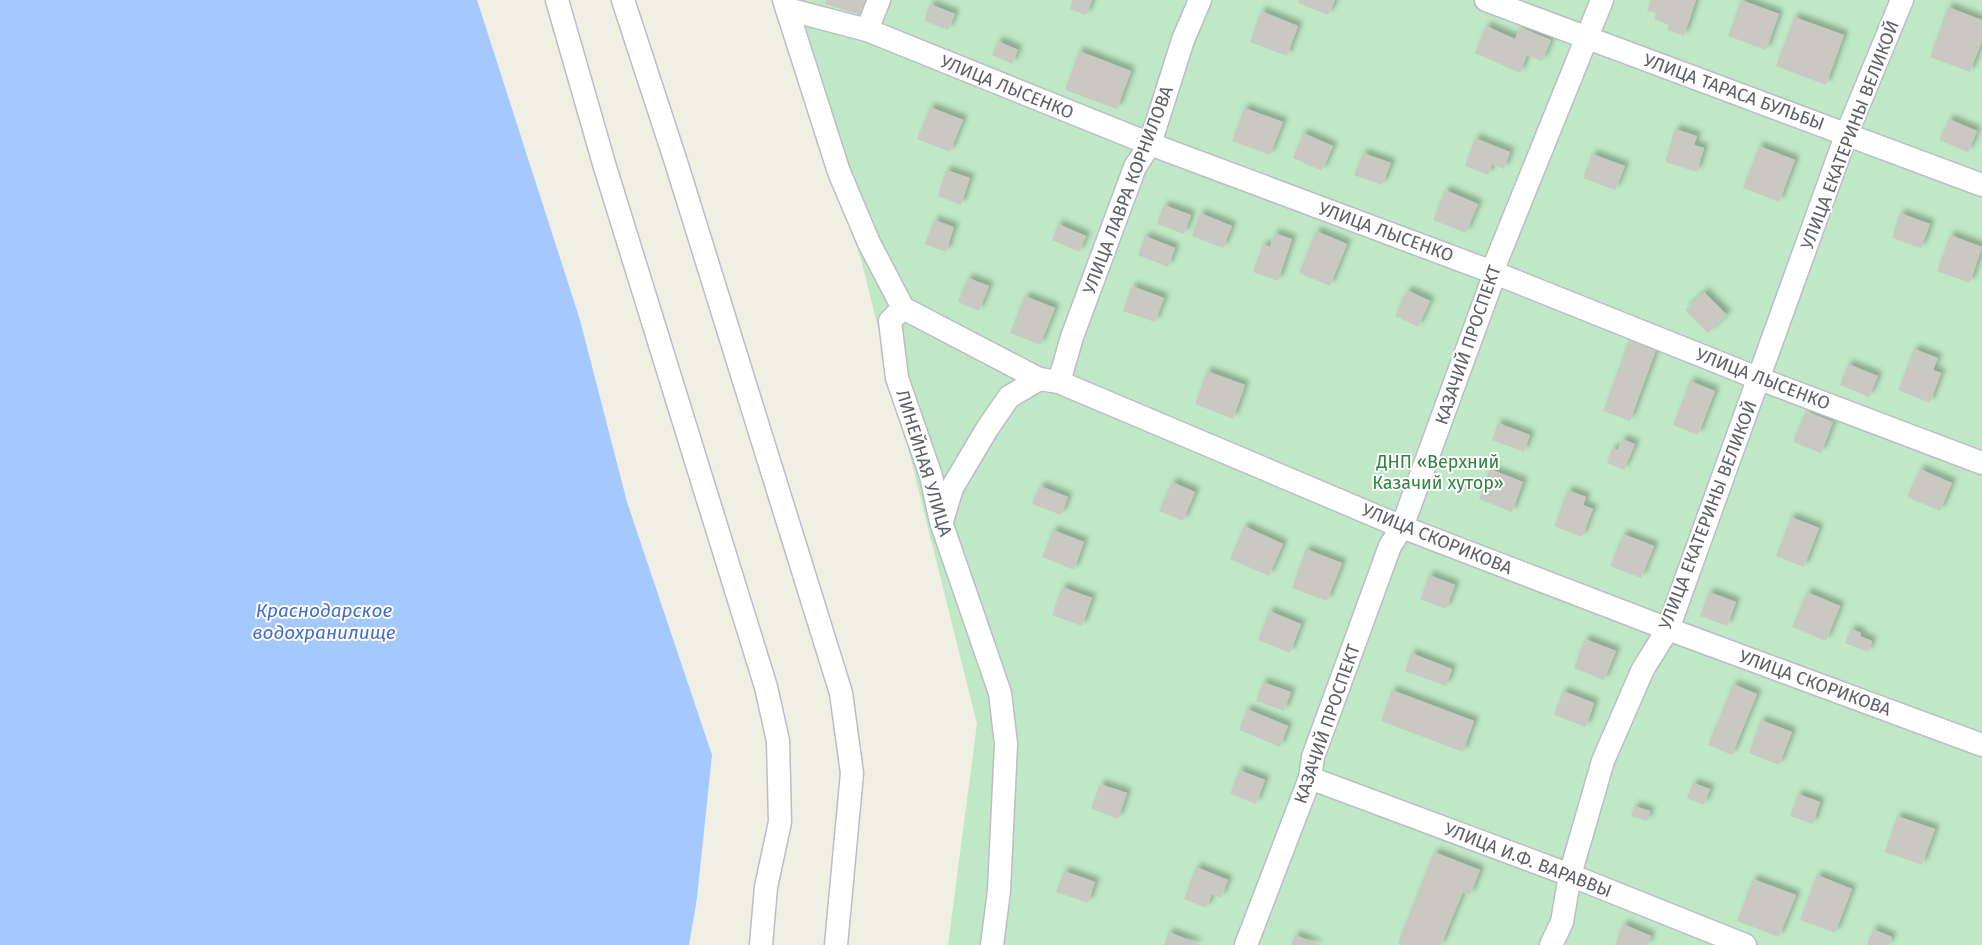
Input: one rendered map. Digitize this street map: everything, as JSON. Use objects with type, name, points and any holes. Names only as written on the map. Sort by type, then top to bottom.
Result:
[{"type":"street","points":[[557,0],[608,176],[766,687],[778,741],[780,822],[766,887],[762,945]]},
{"type":"street","points":[[622,0],[676,162],[841,693],[852,773],[836,945]]},
{"type":"street","points":[[867,30],[879,0]]},
{"type":"street","name":"УЛИЦА ЛАВРА КОРНИЛОВА","points":[[1049,380],[1072,337],[1135,168],[1150,144],[1183,40],[1200,0]]},
{"type":"street","name":"УЛИЦА ТАРАСА БУЛЬБЫ","points":[[1486,0],[1982,185]]},
{"type":"street","name":"КАЗАЧИЙ ПРОСПЕКТ","points":[[1246,945],[1310,778],[1313,757],[1390,546],[1402,527],[1495,273],[1496,262],[1588,39],[1602,0]]},
{"type":"street","name":"УЛИЦА ЕКАТЕРИНЫ ВЕЛИКОЙ","points":[[1551,945],[1562,922],[1570,874],[1603,761],[1643,669],[1668,629],[1760,379],[1847,134],[1902,0]]},
{"type":"street","points":[[786,4],[839,172],[870,243],[903,308]]},
{"type":"street","name":"УЛИЦА ЛЫСЕНКО","points":[[786,4],[867,30],[1150,144],[1495,273],[1760,379],[1982,463]]},
{"type":"street","name":"УЛИЦА СКОРИКОВА","points":[[903,308],[1049,380],[1402,527],[1668,629],[1982,745]]},
{"type":"street","name":"ЛИНЕЙНАЯ УЛИЦА","points":[[903,308],[890,321],[897,378],[931,476],[941,522],[1000,693],[1006,744],[999,891],[992,945]]},
{"type":"street","points":[[941,522],[952,488],[987,429],[1009,397],[1049,380]]},
{"type":"street","name":"УЛИЦА И.Ф. ВАРАВВЫ","points":[[1310,778],[1570,874],[1745,945]]},
{"type":"green space","name":"ДНП «Верхний Казачий хутор»","points":[[783,0],[1982,0],[1982,945],[948,945],[977,724],[861,259],[842,204]]},
{"type":"water","name":"Краснодарское водохранилище","points":[[0,0],[477,0],[580,320],[627,502],[712,755],[697,898],[689,945],[0,945]]},
{"type":"building","points":[[826,0],[869,0],[864,16],[825,4]]},
{"type":"building","points":[[1073,0],[1092,0],[1086,15],[1070,9]]},
{"type":"building","points":[[1299,0],[1335,0],[1328,15],[1298,3]]},
{"type":"building","points":[[1651,0],[1696,0],[1684,36],[1667,30],[1669,25],[1654,19],[1656,13],[1647,11]]},
{"type":"building","points":[[1741,0],[1779,14],[1766,50],[1728,36]]},
{"type":"building","points":[[930,4],[955,14],[948,30],[924,21]]},
{"type":"building","points":[[1948,7],[1982,20],[1982,40],[1970,72],[1930,57]]},
{"type":"building","points":[[1261,11],[1298,26],[1287,56],[1250,42]]},
{"type":"building","points":[[1794,17],[1844,35],[1826,85],[1776,66]]},
{"type":"building","points":[[1486,26],[1515,39],[1520,27],[1551,40],[1542,61],[1527,55],[1520,73],[1475,53]]},
{"type":"building","points":[[998,41],[1018,50],[1012,64],[992,55]]},
{"type":"building","points":[[1079,51],[1131,71],[1117,109],[1065,90]]},
{"type":"building","points":[[930,107],[963,120],[950,152],[917,139]]},
{"type":"building","points":[[1244,108],[1283,122],[1270,155],[1232,141]]},
{"type":"building","points":[[1949,119],[1977,131],[1968,152],[1939,140]]},
{"type":"building","points":[[1675,129],[1697,136],[1694,145],[1704,148],[1697,172],[1665,162]]},
{"type":"building","points":[[1303,133],[1333,146],[1322,171],[1293,158]]},
{"type":"building","points":[[1475,138],[1510,152],[1504,169],[1492,164],[1488,175],[1465,166]]},
{"type":"building","points":[[1759,146],[1795,160],[1779,202],[1743,188]]},
{"type":"building","points":[[1363,153],[1391,163],[1382,185],[1354,175]]},
{"type":"building","points":[[1592,154],[1625,166],[1615,190],[1583,178]]},
{"type":"building","points":[[946,170],[970,178],[961,205],[938,196]]},
{"type":"building","points":[[1445,190],[1478,204],[1466,233],[1433,220]]},
{"type":"building","points":[[1164,205],[1191,215],[1184,234],[1157,224]]},
{"type":"building","points":[[1200,213],[1232,226],[1223,248],[1192,236]]},
{"type":"building","points":[[1900,213],[1930,224],[1921,248],[1892,238]]},
{"type":"building","points":[[934,220],[954,227],[946,252],[925,244]]},
{"type":"building","points":[[1058,224],[1086,236],[1079,252],[1052,240]]},
{"type":"building","points":[[1316,231],[1347,244],[1330,286],[1299,273]]},
{"type":"building","points":[[1274,233],[1292,239],[1278,281],[1253,272],[1263,244],[1270,247]]},
{"type":"building","points":[[1950,235],[1982,247],[1970,283],[1937,271]]},
{"type":"building","points":[[1145,236],[1175,248],[1168,267],[1138,255]]},
{"type":"building","points":[[968,278],[989,286],[979,311],[958,302]]},
{"type":"building","points":[[1132,286],[1164,298],[1155,322],[1123,311]]},
{"type":"building","points":[[1407,290],[1430,301],[1418,327],[1395,316]]},
{"type":"building","points":[[1704,292],[1727,315],[1708,333],[1685,310]]},
{"type":"building","points":[[1025,296],[1055,308],[1040,345],[1010,333]]},
{"type":"building","points":[[1629,340],[1656,350],[1630,421],[1603,411]]},
{"type":"building","points":[[1914,349],[1938,358],[1933,370],[1941,373],[1930,403],[1898,390]]},
{"type":"building","points":[[1848,364],[1878,376],[1869,397],[1840,385]]},
{"type":"building","points":[[1207,371],[1245,385],[1233,419],[1195,404]]},
{"type":"building","points":[[1690,381],[1715,391],[1698,435],[1673,425]]},
{"type":"building","points":[[1806,411],[1833,422],[1821,453],[1793,442]]},
{"type":"building","points":[[1498,423],[1530,435],[1524,452],[1492,440]]},
{"type":"building","points":[[1622,439],[1635,444],[1624,470],[1607,463],[1612,448],[1618,450]]},
{"type":"building","points":[[1490,469],[1523,482],[1512,512],[1479,499]]},
{"type":"building","points":[[1920,469],[1952,483],[1940,511],[1907,497]]},
{"type":"building","points":[[1172,482],[1195,492],[1183,521],[1159,511]]},
{"type":"building","points":[[1040,486],[1068,497],[1061,515],[1032,504]]},
{"type":"building","points":[[1568,490],[1586,497],[1583,505],[1593,509],[1582,537],[1554,526]]},
{"type":"building","points":[[1791,517],[1819,528],[1804,567],[1776,556]]},
{"type":"building","points":[[1244,526],[1283,544],[1269,576],[1230,559]]},
{"type":"building","points":[[1053,530],[1084,542],[1074,570],[1042,557]]},
{"type":"building","points":[[1623,534],[1654,546],[1641,578],[1610,566]]},
{"type":"building","points":[[1306,549],[1342,563],[1327,601],[1292,588]]},
{"type":"building","points":[[1429,575],[1455,585],[1446,609],[1420,599]]},
{"type":"building","points":[[1062,587],[1092,598],[1082,626],[1052,615]]},
{"type":"building","points":[[1709,592],[1736,602],[1727,626],[1700,616]]},
{"type":"building","points":[[1807,592],[1840,606],[1826,641],[1792,627]]},
{"type":"building","points":[[1269,611],[1301,624],[1290,653],[1258,640]]},
{"type":"building","points":[[1851,629],[1861,633],[1860,636],[1872,641],[1868,652],[1845,643]]},
{"type":"building","points":[[1585,639],[1616,651],[1604,680],[1574,668]]},
{"type":"building","points":[[1411,653],[1452,669],[1446,686],[1405,671]]},
{"type":"building","points":[[1263,682],[1291,692],[1284,711],[1256,701]]},
{"type":"building","points":[[1733,684],[1757,694],[1732,755],[1708,745]]},
{"type":"building","points":[[1392,690],[1474,721],[1463,752],[1381,721]]},
{"type":"building","points":[[1563,691],[1594,703],[1586,727],[1554,715]]},
{"type":"building","points":[[1247,709],[1288,726],[1280,747],[1239,730]]},
{"type":"building","points":[[1761,720],[1792,732],[1779,765],[1749,753]]},
{"type":"building","points":[[1239,770],[1265,780],[1256,804],[1230,794]]},
{"type":"building","points":[[1693,783],[1710,789],[1704,805],[1687,798]]},
{"type":"building","points":[[1100,784],[1127,793],[1118,819],[1091,809]]},
{"type":"building","points":[[1798,794],[1820,802],[1813,824],[1790,816]]},
{"type":"building","points":[[1634,806],[1650,811],[1647,821],[1631,816]]},
{"type":"building","points":[[1897,816],[1935,829],[1922,865],[1885,852]]},
{"type":"building","points":[[1434,852],[1480,870],[1470,895],[1463,892],[1441,945],[1402,945],[1398,943]]},
{"type":"building","points":[[1196,867],[1228,880],[1221,898],[1212,894],[1206,908],[1184,899]]},
{"type":"building","points":[[1064,871],[1095,882],[1088,903],[1056,892]]},
{"type":"building","points":[[1817,875],[1852,889],[1835,933],[1800,920]]},
{"type":"building","points":[[1753,879],[1796,895],[1779,937],[1737,921]]},
{"type":"building","points":[[1623,924],[1651,936],[1647,945],[1615,945]]},
{"type":"building","points":[[1873,929],[1892,937],[1889,945],[1867,945]]},
{"type":"building","points":[[1169,932],[1201,945],[1164,945]]},
{"type":"building","points":[[1295,935],[1320,945],[1291,945]]}]
